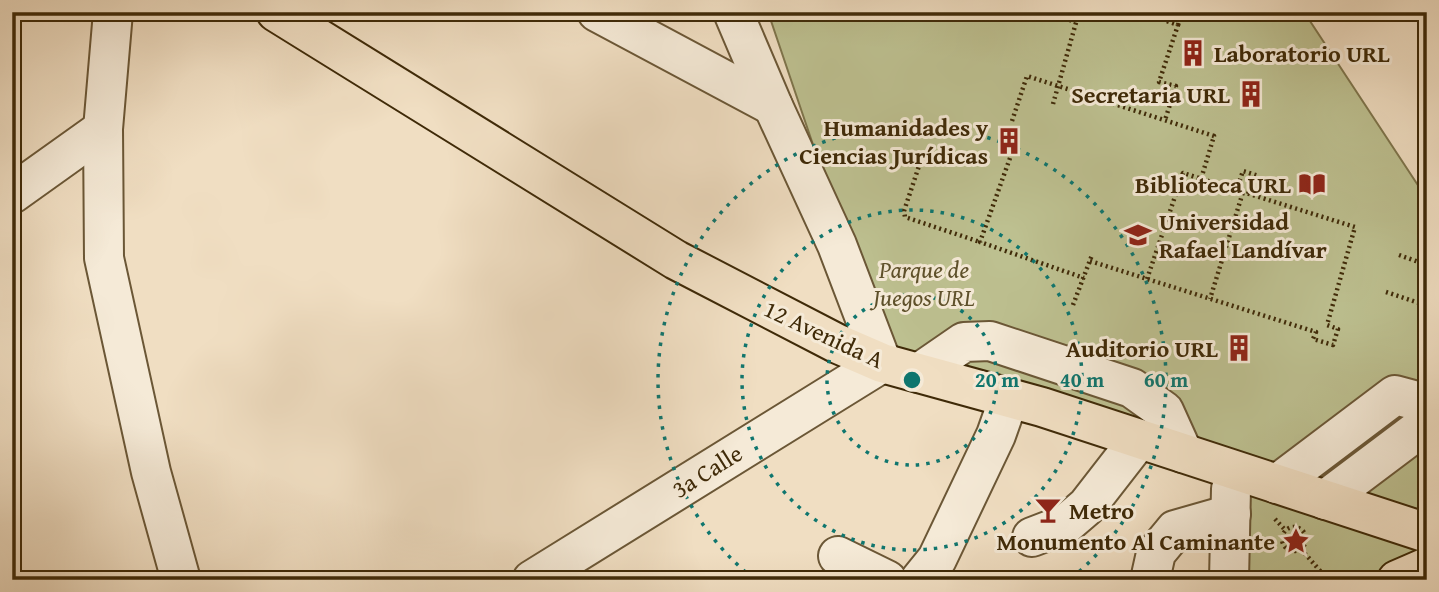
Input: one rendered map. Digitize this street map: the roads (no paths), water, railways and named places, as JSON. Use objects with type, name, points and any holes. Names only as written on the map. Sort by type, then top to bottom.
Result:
[{"type":"main road","name":"12 Avenida A","points":[[276,12],[676,260],[838,344],[881,363],[1009,398],[1427,533]]},
{"type":"street","points":[[113,12],[103,129],[104,258],[151,472],[181,580]]},
{"type":"street","points":[[597,12],[773,106]]},
{"type":"street","points":[[733,12],[837,245],[881,363]]},
{"type":"street","points":[[12,194],[103,129]]},
{"type":"street","points":[[919,373],[964,342],[990,341],[1132,388],[1164,411],[1182,453]]},
{"type":"street","name":"3a Calle","points":[[532,580],[881,363]]},
{"type":"street","points":[[1277,484],[1395,395],[1424,400],[1426,414],[1423,427],[1325,500]]},
{"type":"street","points":[[920,580],[937,559],[996,435],[1009,398]]},
{"type":"street","points":[[1032,537],[1066,524],[1087,506],[1139,439]]},
{"type":"street","points":[[1229,580],[1232,470]]},
{"type":"street","points":[[1150,580],[1156,553],[1175,530],[1231,514]]},
{"type":"street","points":[[838,556],[887,580]]},
{"type":"place","name":"Laboratorio URL","points":[[1193,53]]},
{"type":"place","name":"Secretaria URL","points":[[1251,94]]},
{"type":"place","name":"Humanidades y Ciencias Jurídicas","points":[[1009,141]]},
{"type":"place","name":"Biblioteca URL","points":[[1312,184]]},
{"type":"place","name":"Universidad Rafael Landívar","points":[[1138,235]]},
{"type":"place","name":"Auditorio URL","points":[[1239,348]]},
{"type":"place","name":"Metro","points":[[1048,510]]},
{"type":"place","name":"Monumento Al Caminante","points":[[1296,541]]},
{"type":"park label","name":"Parque de Juegos URL","points":[[924,283]]}]
